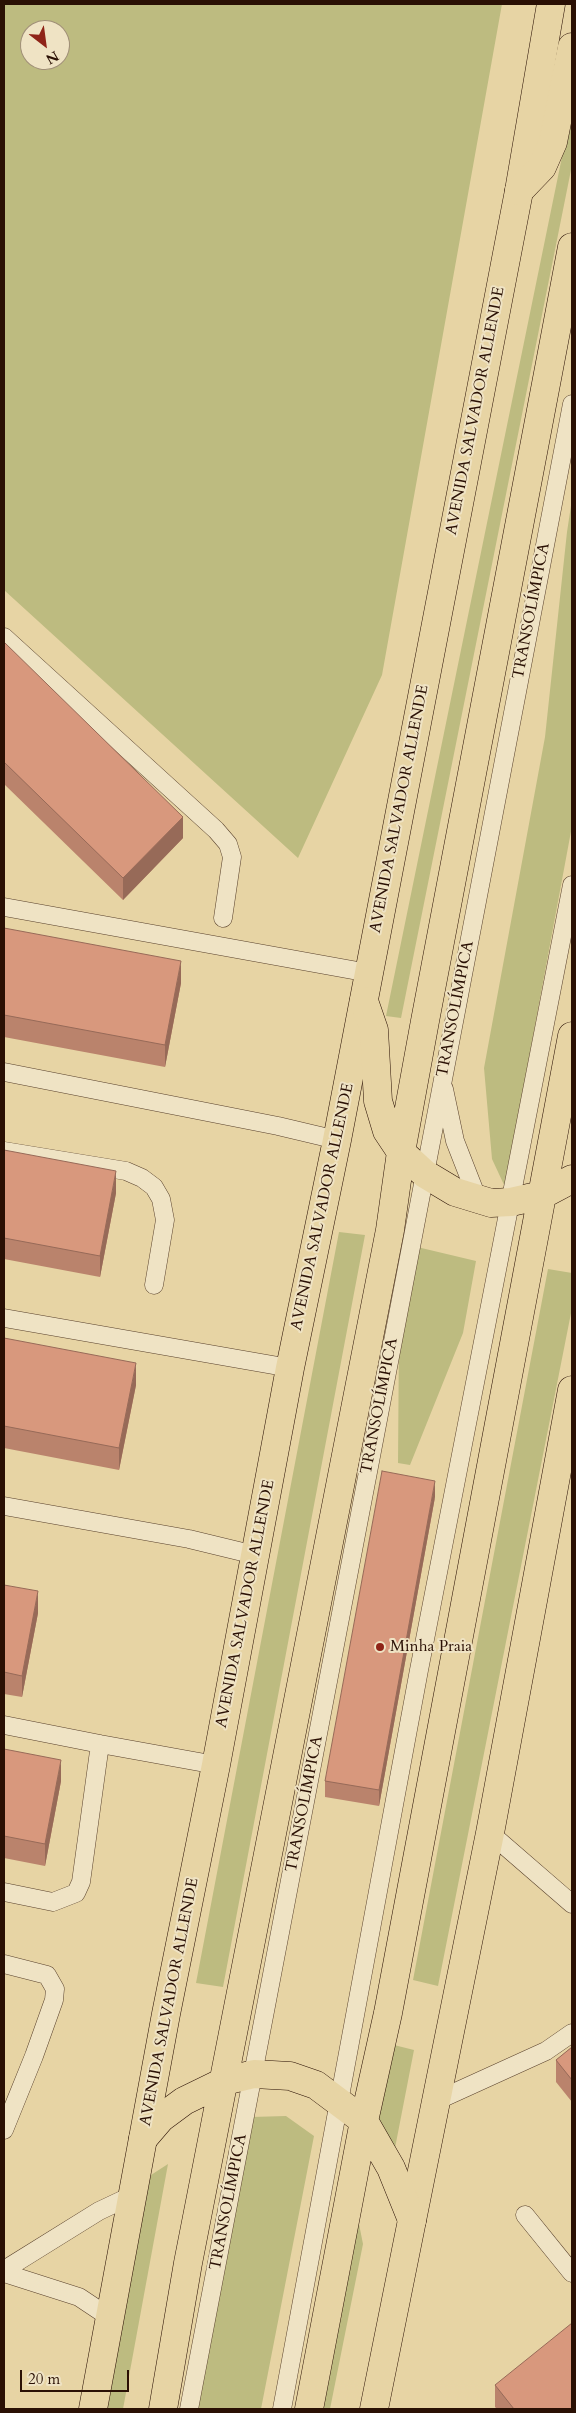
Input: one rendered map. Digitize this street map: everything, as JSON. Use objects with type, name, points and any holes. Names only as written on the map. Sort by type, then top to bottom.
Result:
[{"type":"main road","name":"AVENIDA SALVADOR ALLENDE","points":[[94,2409],[109,2316],[216,1765],[290,1368],[337,1140],[519,191],[551,4]]},
{"type":"main road","points":[[519,191],[542,167],[553,142],[572,48]]},
{"type":"main road","points":[[164,2409],[188,2263],[390,1230],[401,1152],[572,247]]},
{"type":"main road","points":[[364,1001],[374,1030],[378,1100],[387,1131],[401,1152],[425,1174],[455,1192],[491,1203],[511,1202],[542,1195],[572,1179]]},
{"type":"main road","points":[[308,2409],[364,2121],[388,2013],[572,1036]]},
{"type":"main road","points":[[374,2409],[490,1833],[572,1390]]},
{"type":"main road","points":[[143,2139],[161,2118],[184,2101],[225,2081],[254,2074],[290,2076],[316,2085],[364,2121],[391,2168],[412,2220]]},
{"type":"lane","name":"TRANSOLÍMPICA","points":[[189,2409],[254,2074],[267,1993],[313,1768],[572,404]]},
{"type":"lane","points":[[4,637],[216,830],[228,844],[232,857],[223,918]]},
{"type":"lane","points":[[282,2409],[419,1670],[572,885]]},
{"type":"lane","points":[[4,907],[369,973]]},
{"type":"lane","points":[[4,1072],[278,1126],[337,1140]]},
{"type":"lane","points":[[443,1081],[455,1141],[478,1200]]},
{"type":"lane","points":[[4,1151],[126,1171],[142,1178],[154,1187],[161,1199],[165,1220],[154,1285]]},
{"type":"lane","points":[[4,1318],[290,1368]]},
{"type":"lane","points":[[4,1506],[189,1539],[255,1555]]},
{"type":"lane","points":[[4,1725],[216,1765]]},
{"type":"lane","points":[[4,1892],[53,1902],[76,1893],[81,1882],[100,1744]]},
{"type":"lane","points":[[490,1833],[572,1904]]},
{"type":"lane","points":[[4,1964],[47,1975],[55,1989],[54,2000],[6,2120]]},
{"type":"lane","points":[[436,2101],[546,2051],[572,2033]]},
{"type":"lane","points":[[4,2271],[99,2211],[133,2195]]},
{"type":"lane","points":[[525,2215],[572,2273]]},
{"type":"lane","points":[[4,2271],[79,2297],[109,2316]]},
{"type":"shaded area","points":[[4,4],[502,4],[382,675],[298,858],[4,590]]},
{"type":"shaded area","points":[[572,108],[572,165],[401,1018],[386,1016]]},
{"type":"shaded area","points":[[572,499],[572,826],[505,1187],[492,1159],[484,1068],[545,737]]},
{"type":"shaded area","points":[[339,1232],[365,1235],[223,1987],[196,1983]]},
{"type":"shaded area","points":[[413,1246],[476,1261],[463,1333],[410,1465],[398,1463],[399,1333]]},
{"type":"shaded area","points":[[548,1269],[572,1273],[572,1308],[438,1986],[413,1980]]},
{"type":"shaded area","points":[[386,2043],[414,2050],[395,2148],[369,2126]]},
{"type":"shaded area","points":[[286,2116],[314,2136],[261,2409],[196,2409],[251,2117]]},
{"type":"shaded area","points":[[168,2164],[123,2409],[102,2409],[120,2278],[151,2175]]},
{"type":"shaded area","points":[[358,2219],[363,2244],[330,2409],[320,2409]]},
{"type":"building","points":[[4,642],[183,817],[123,878],[4,762]]},
{"type":"building","points":[[4,928],[181,961],[165,1045],[4,1015]]},
{"type":"building","points":[[4,1150],[116,1171],[100,1256],[4,1238]]},
{"type":"building","points":[[4,1338],[136,1363],[119,1448],[4,1426]]},
{"type":"building","name":"Minha Praia","points":[[382,1471],[435,1481],[379,1790],[325,1781]]},
{"type":"building","points":[[4,1585],[38,1591],[22,1676],[4,1672]]},
{"type":"building","points":[[4,1749],[61,1760],[45,1844],[4,1836]]},
{"type":"building","points":[[572,2047],[572,2080],[556,2060]]},
{"type":"building","points":[[572,2323],[572,2409],[514,2409],[495,2385]]},
{"type":"place","name":"Minha Praia","points":[[380,1647]]}]
